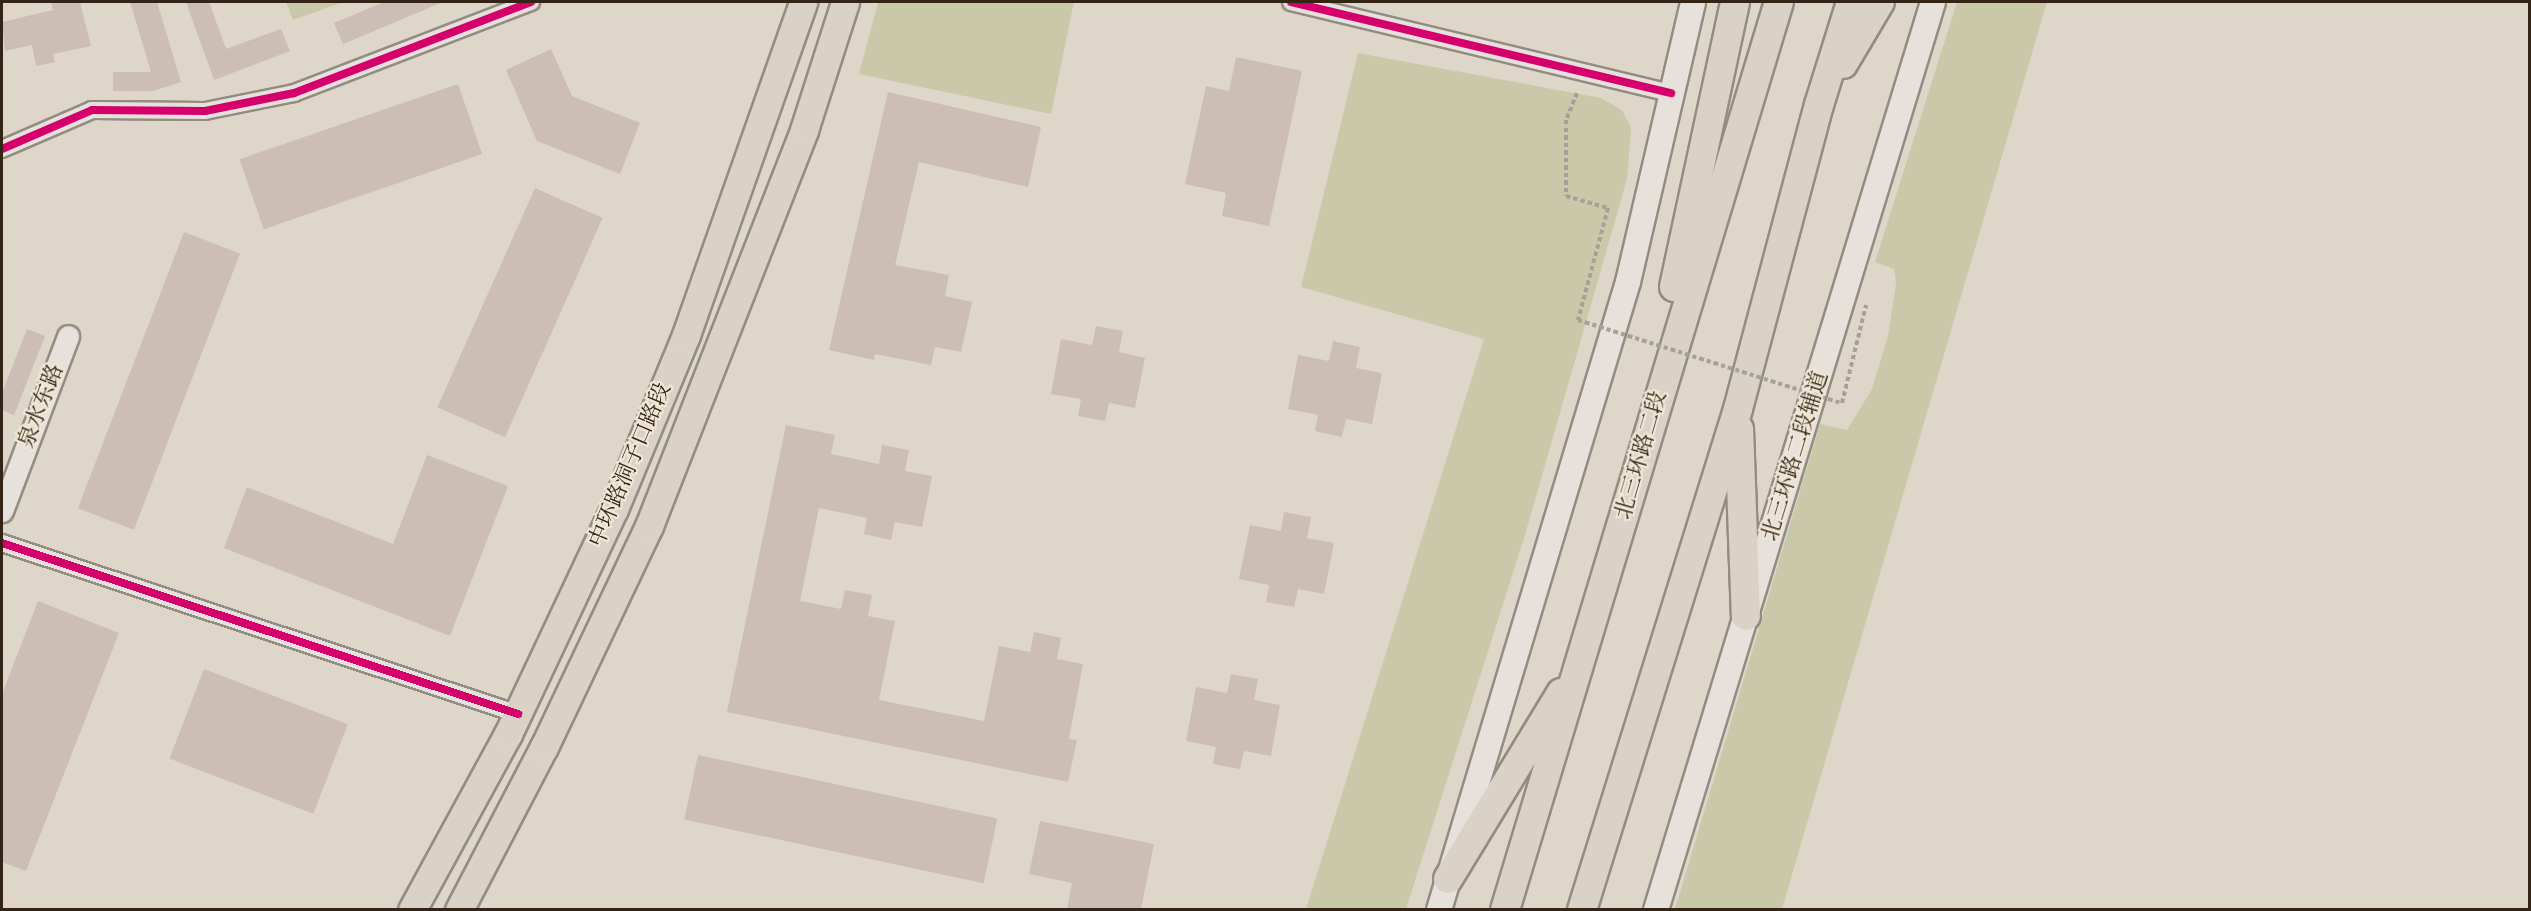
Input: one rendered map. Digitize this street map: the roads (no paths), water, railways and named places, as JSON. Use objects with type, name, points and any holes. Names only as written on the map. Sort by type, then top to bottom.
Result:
[{"type":"highway","points":[[1647,429],[1692,194],[1735,2]]},
{"type":"highway","name":"北三环路二段","points":[[1505,909],[1583,655],[1647,429],[1779,2]]},
{"type":"highway","points":[[1582,909],[1738,409],[1819,105],[1851,2]]},
{"type":"highway","points":[[1819,105],[1880,2]]},
{"type":"highway","points":[[1738,409],[1746,616]]},
{"type":"highway","points":[[1448,879],[1583,655]]},
{"type":"main road","name":"中环路洞子口路段","points":[[412,909],[518,714],[614,508],[686,335],[802,2]]},
{"type":"main road","name":"中环路洞子口路段","points":[[459,909],[544,747],[648,526],[804,130],[845,2]]},
{"type":"main road","points":[[1439,909],[1628,282],[1693,2]]},
{"type":"main road","name":"北三环路二段辅道","points":[[1656,909],[1933,2]]},
{"type":"street","points":[[2,149],[92,110],[205,111],[294,93],[531,2]]},
{"type":"street","points":[[1291,2],[1671,93]]},
{"type":"street","name":"泉水东路","points":[[2,511],[68,336]]},
{"type":"street","points":[[2,543],[518,714]]}]
